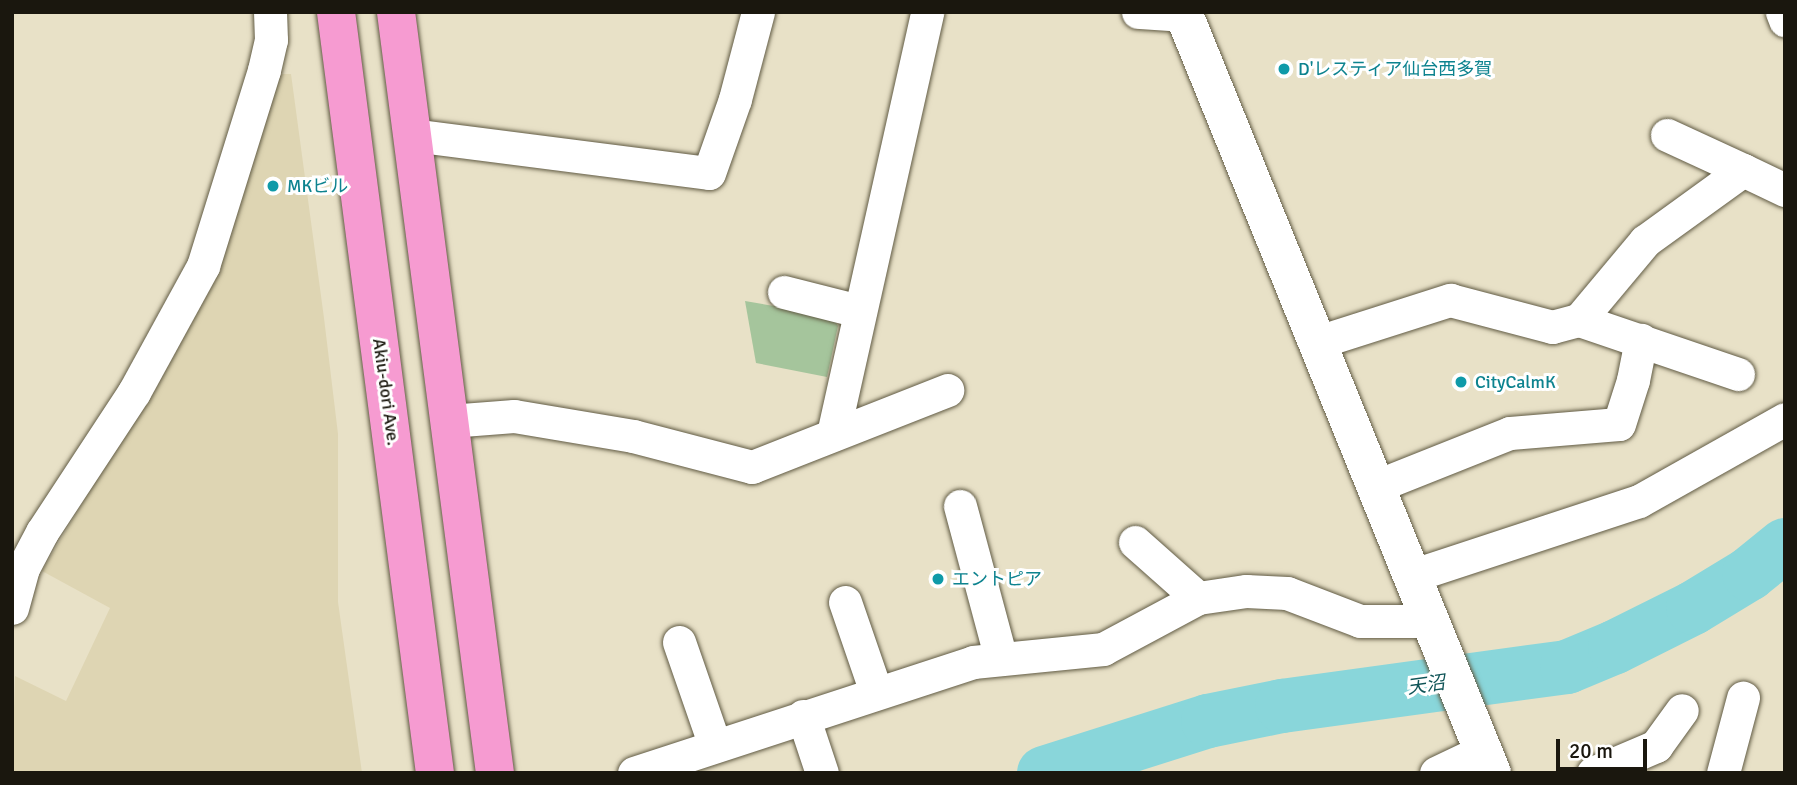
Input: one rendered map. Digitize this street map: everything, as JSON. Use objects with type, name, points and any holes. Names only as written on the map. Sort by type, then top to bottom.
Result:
[{"type":"highway","name":"Akiu-dori Ave.","points":[[336,12],[435,773]]},
{"type":"highway","points":[[396,12],[495,773]]},
{"type":"street","points":[[12,608],[23,568],[42,532],[134,391],[203,266],[264,70],[271,40],[270,12]]},
{"type":"street","points":[[412,135],[709,173],[738,88],[758,12]]},
{"type":"street","points":[[833,434],[927,12]]},
{"type":"street","points":[[1138,12],[1183,13],[1318,342],[1374,487],[1488,761],[1436,773]]},
{"type":"street","points":[[1782,12],[1785,20]]},
{"type":"street","points":[[1667,135],[1785,190]]},
{"type":"street","points":[[1579,320],[1645,241],[1743,170]]},
{"type":"street","points":[[784,292],[859,311]]},
{"type":"street","points":[[1318,342],[1450,300],[1552,327],[1579,320],[1738,374]]},
{"type":"street","points":[[1374,487],[1510,433],[1619,424],[1633,380],[1641,341]]},
{"type":"street","points":[[449,421],[514,416],[633,436],[752,467],[947,390]]},
{"type":"street","points":[[1411,576],[1639,501],[1785,419]]},
{"type":"street","points":[[960,506],[1001,659]]},
{"type":"street","points":[[1135,542],[1198,598]]},
{"type":"street","points":[[634,773],[973,662],[1103,649],[1198,598],[1246,591],[1287,593],[1360,621],[1429,621]]},
{"type":"street","points":[[845,602],[876,692]]},
{"type":"street","points":[[679,642],[715,746]]},
{"type":"street","points":[[1723,773],[1743,698]]},
{"type":"street","points":[[1593,773],[1656,746],[1682,710]]},
{"type":"street","points":[[803,716],[822,773]]},
{"type":"shaded area","points":[[273,74],[291,74],[324,318],[338,434],[338,602],[362,773],[12,773],[15,676],[66,701],[110,608],[42,571],[146,396]]},
{"type":"green space","points":[[745,301],[832,316],[838,326],[827,377],[756,363]]},
{"type":"waterway","name":"天沼","points":[[1044,773],[1208,721],[1282,706],[1567,667],[1615,647],[1693,608],[1749,574],[1785,545]]},
{"type":"place","name":"D'レスティア仙台西多賀","points":[[1284,69]]},
{"type":"place","name":"MKビル","points":[[273,186]]},
{"type":"place","name":"CityCalmK","points":[[1461,382]]},
{"type":"place","name":"エントピア","points":[[938,579]]}]
